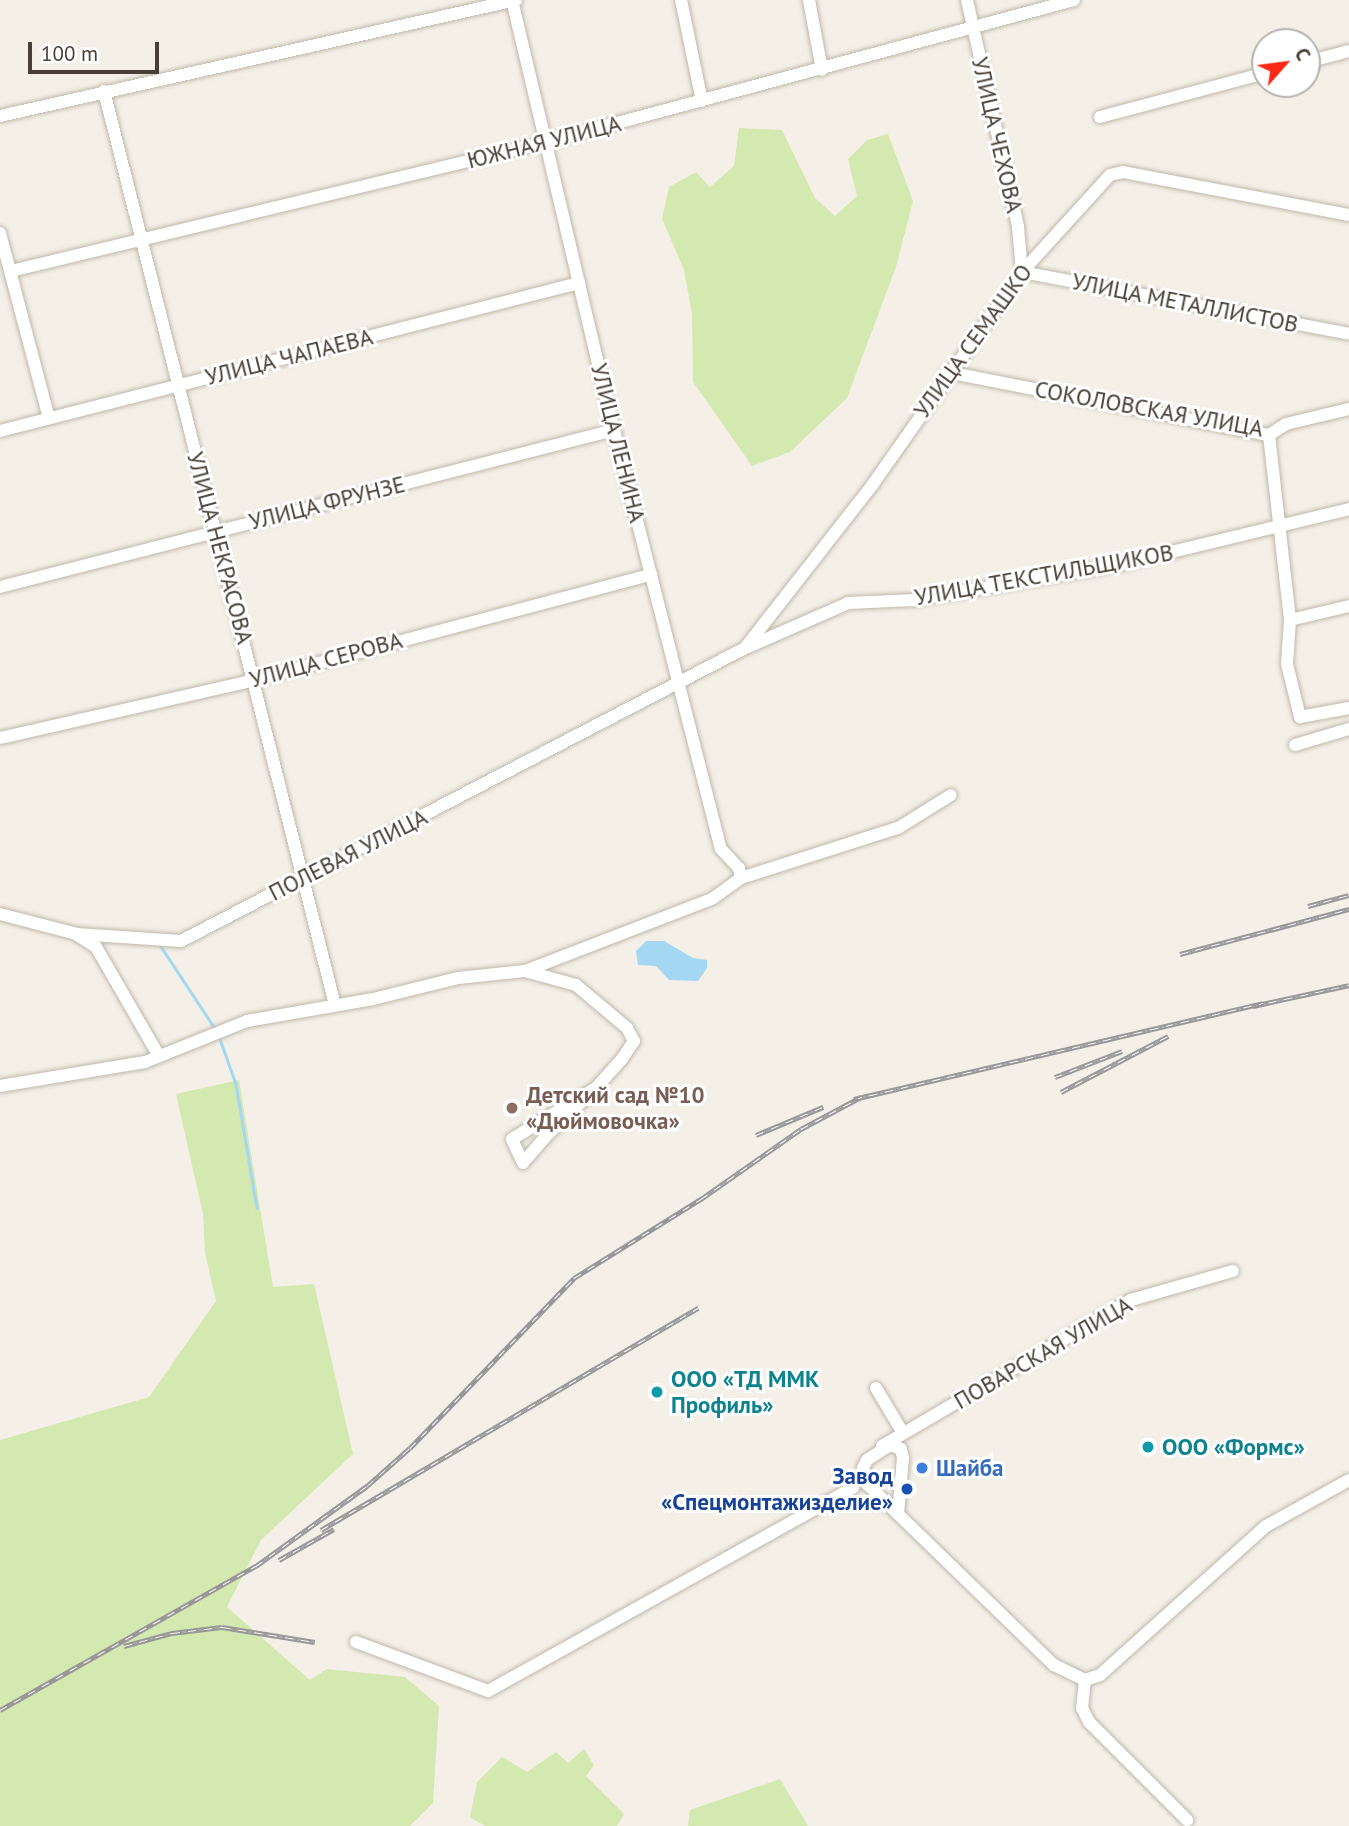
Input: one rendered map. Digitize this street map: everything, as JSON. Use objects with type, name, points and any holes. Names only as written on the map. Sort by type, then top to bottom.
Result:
[{"type":"street","points":[[0,116],[514,0]]},
{"type":"street","name":"УЛИЦА ЛЕНИНА","points":[[514,0],[543,143],[721,849],[738,868],[741,878]]},
{"type":"street","points":[[681,0],[702,101]]},
{"type":"street","points":[[809,0],[822,70]]},
{"type":"street","name":"УЛИЦА ЧЕХОВА","points":[[967,0],[1018,227],[1022,272]]},
{"type":"street","name":"ЮЖНАЯ УЛИЦА","points":[[10,271],[543,143],[1074,0]]},
{"type":"street","points":[[1321,58],[1349,51]]},
{"type":"street","points":[[1100,117],[1251,77]]},
{"type":"street","name":"УЛИЦА НЕКРАСОВА","points":[[104,92],[176,385],[255,680],[335,1005]]},
{"type":"street","name":"УЛИЦА СЕМАШКО","points":[[678,682],[745,648],[873,484],[947,372],[1022,272],[1100,183],[1123,172],[1349,215]]},
{"type":"street","points":[[0,233],[48,415]]},
{"type":"street","name":"УЛИЦА МЕТАЛЛИСТОВ","points":[[1022,272],[1349,334]]},
{"type":"street","name":"УЛИЦА ЧАПАЕВА","points":[[0,430],[48,415],[579,283]]},
{"type":"street","name":"СОКОЛОВСКАЯ УЛИЦА","points":[[947,372],[1269,435],[1286,424],[1349,409]]},
{"type":"street","name":"УЛИЦА ФРУНЗЕ","points":[[0,587],[614,430]]},
{"type":"street","points":[[1269,435],[1290,620],[1287,664],[1300,717],[1349,708]]},
{"type":"street","name":"УЛИЦА ТЕКСТИЛЬЩИКОВ","points":[[745,648],[848,603],[914,600],[1028,581],[1203,547],[1349,509]]},
{"type":"street","name":"УЛИЦА СЕРОВА","points":[[0,737],[255,680],[651,575]]},
{"type":"street","points":[[1290,620],[1349,606]]},
{"type":"street","name":"ПОЛЕВАЯ УЛИЦА","points":[[0,914],[77,934],[181,941],[678,682]]},
{"type":"street","points":[[1295,745],[1349,730]]},
{"type":"street","points":[[0,1086],[42,1082],[159,1056],[215,1030],[457,978],[525,971],[712,899],[741,878],[898,828],[951,795]]},
{"type":"street","points":[[77,934],[96,947],[159,1056]]},
{"type":"street","points":[[525,971],[576,985],[627,1028],[634,1041],[596,1088],[548,1134],[523,1163],[512,1139],[596,1088]]},
{"type":"street","name":"ПОВАРСКАЯ УЛИЦА","points":[[853,1488],[863,1468],[881,1447],[1131,1300],[1233,1271]]},
{"type":"street","points":[[876,1388],[901,1434],[901,1495],[898,1514]]},
{"type":"street","points":[[881,1447],[901,1449]]},
{"type":"street","points":[[863,1468],[864,1479],[876,1494],[1054,1665],[1085,1680],[1100,1675],[1266,1526],[1349,1480]]},
{"type":"street","points":[[356,1642],[488,1691],[583,1634],[853,1488],[876,1494],[901,1495]]},
{"type":"street","points":[[1085,1680],[1083,1708],[1089,1722],[1187,1820]]},
{"type":"green space","points":[[739,128],[782,130],[815,198],[835,216],[857,196],[848,159],[867,140],[888,134],[913,201],[896,267],[847,398],[790,452],[752,466],[693,382],[692,314],[684,270],[662,219],[669,187],[696,172],[710,187],[734,166]]},
{"type":"green space","points":[[239,1080],[273,1287],[314,1284],[353,1454],[261,1540],[227,1607],[310,1680],[327,1669],[405,1677],[439,1706],[433,1803],[410,1826],[0,1826],[0,1440],[149,1397],[216,1301],[205,1253],[203,1214],[176,1094]]},
{"type":"green space","points":[[584,1749],[594,1765],[586,1776],[624,1814],[617,1826],[485,1826],[470,1817],[477,1782],[502,1757],[527,1772],[556,1752],[568,1763]]},
{"type":"green space","points":[[780,1779],[808,1826],[688,1826],[690,1810]]},
{"type":"water","points":[[646,941],[664,941],[693,958],[707,960],[707,968],[698,981],[669,980],[656,966],[638,965],[636,951]]},
{"type":"waterway","points":[[160,945],[216,1030]]},
{"type":"waterway","points":[[219,1036],[236,1084],[257,1208]]},
{"type":"railway","points":[[1308,906],[1349,895]]},
{"type":"railway","points":[[1180,954],[1349,909]]},
{"type":"railway","points":[[1253,1006],[1349,985]]},
{"type":"railway","points":[[854,1099],[1263,1003]]},
{"type":"railway","points":[[1061,1092],[1168,1036]]},
{"type":"railway","points":[[1055,1077],[1122,1051]]},
{"type":"railway","points":[[0,1710],[256,1566],[367,1486],[410,1448],[574,1278],[701,1199],[801,1129],[861,1097]]},
{"type":"railway","points":[[756,1135],[823,1107]]},
{"type":"railway","points":[[321,1530],[698,1308]]},
{"type":"railway","points":[[279,1560],[334,1529]]},
{"type":"railway","points":[[124,1646],[172,1633],[222,1627],[315,1642]]},
{"type":"place","name":"Детский сад №10 «Дюймовочка»","points":[[512,1108]]},
{"type":"place","name":"ООО «ТД ММК Профиль»","points":[[657,1392]]},
{"type":"place","name":"ООО «Формс»","points":[[1148,1447]]},
{"type":"place","name":"Шайба","points":[[922,1468]]},
{"type":"place","name":"Завод «Спецмонтажизделие»","points":[[907,1489]]}]
